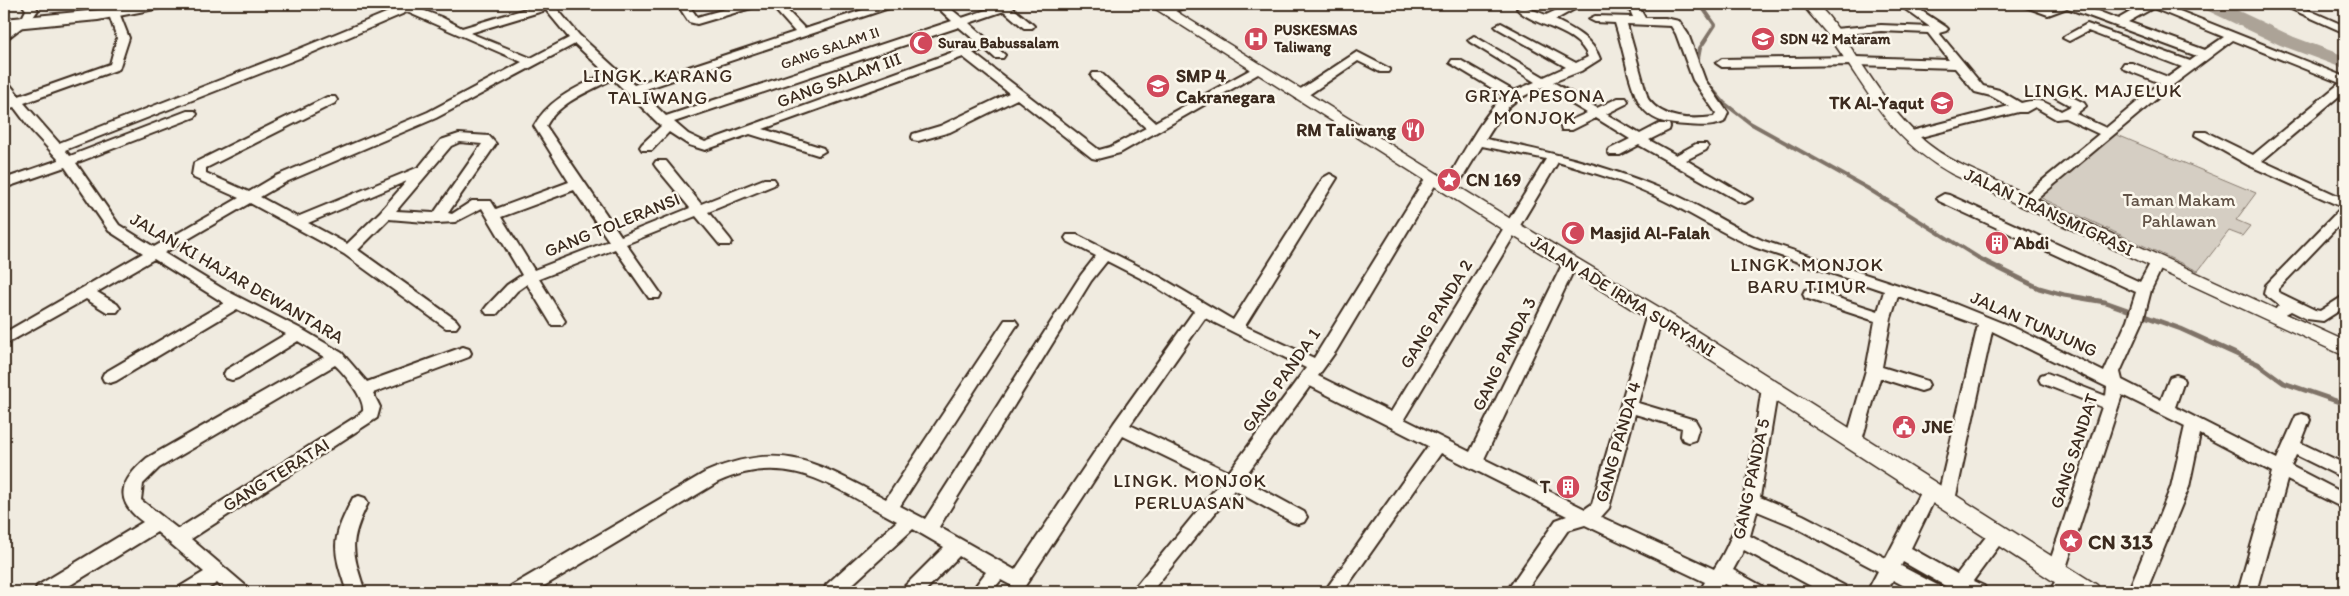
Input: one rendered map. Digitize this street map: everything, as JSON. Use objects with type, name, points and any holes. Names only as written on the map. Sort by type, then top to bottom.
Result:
[{"type":"main road","points":[[4,24],[114,12],[154,4]]},
{"type":"street","points":[[4,36],[22,23],[31,12],[31,8],[27,4]]},
{"type":"street","points":[[683,4],[693,20],[697,21],[754,4]]},
{"type":"street","points":[[776,4],[803,34]]},
{"type":"street","points":[[632,90],[891,4]]},
{"type":"street","points":[[940,4],[999,55]]},
{"type":"street","points":[[1161,7],[1188,4]]},
{"type":"street","points":[[1632,4],[1641,21]]},
{"type":"street","name":"JALAN TRANSMIGRASI","points":[[1809,4],[1834,32],[1885,107],[1909,136],[1944,162],[2157,263],[2345,349]]},
{"type":"street","points":[[1834,32],[1881,28],[1931,30],[1942,28],[1905,4]]},
{"type":"street","points":[[2027,4],[2048,12],[2067,4],[2204,54]]},
{"type":"street","points":[[2120,23],[2153,4],[2345,80]]},
{"type":"street","points":[[2286,4],[2345,30]]},
{"type":"street","points":[[56,149],[281,61],[407,5],[460,32],[531,62]]},
{"type":"street","points":[[460,32],[548,5],[575,39],[667,123],[647,148]]},
{"type":"street","points":[[1004,5],[1028,26]]},
{"type":"street","name":"GANG SALAM II","points":[[667,123],[1004,5]]},
{"type":"street","points":[[1545,20],[1574,6]]},
{"type":"street","name":"JALAN ADE IRMA SURYANI","points":[[1161,7],[1854,440],[1998,534],[2061,580],[2090,592]]},
{"type":"street","points":[[1450,187],[1495,112],[1513,96],[1594,59],[1593,50],[1583,41],[1523,9]]},
{"type":"street","points":[[10,103],[115,66],[123,38],[114,12]]},
{"type":"street","points":[[1595,18],[1675,23],[1682,34],[1699,80],[1722,113],[1720,119],[1716,121],[1673,121],[1651,112],[1642,99],[1620,20]]},
{"type":"street","points":[[1501,26],[1577,68]]},
{"type":"street","points":[[2069,38],[2087,27],[2189,65]]},
{"type":"street","points":[[1931,30],[1980,89],[1995,93],[2022,109]]},
{"type":"street","points":[[2026,201],[2189,65],[2232,36]]},
{"type":"street","points":[[4,340],[154,255],[249,197],[310,166],[432,115],[575,39]]},
{"type":"street","points":[[1474,40],[1639,139],[1745,199]]},
{"type":"street","name":"GANG SALAM III","points":[[667,123],[702,145],[714,144],[987,44]]},
{"type":"street","points":[[965,53],[1097,155],[1107,153],[1155,129],[1259,70]]},
{"type":"street","points":[[1300,95],[1357,56],[1384,69]]},
{"type":"street","points":[[1722,63],[1855,61],[1958,64]]},
{"type":"street","points":[[1456,63],[1513,96]]},
{"type":"street","points":[[2128,66],[2169,82]]},
{"type":"street","points":[[614,73],[552,110],[542,119],[540,126],[577,184],[654,294]]},
{"type":"street","points":[[1097,76],[1155,129]]},
{"type":"street","name":"JALAN KI HAJAR DEWANTARA","points":[[4,86],[10,103],[68,161],[88,193],[114,228],[154,255],[235,303],[298,334],[336,357],[346,366],[364,390],[372,407],[372,412]]},
{"type":"street","points":[[2253,160],[2345,86]]},
{"type":"street","points":[[918,138],[945,129],[1018,94]]},
{"type":"street","points":[[1909,136],[2022,109],[2044,98],[2080,106],[2060,116],[2044,98]]},
{"type":"street","points":[[331,100],[199,166],[199,175],[249,197],[349,251],[451,324]]},
{"type":"street","points":[[1566,127],[1622,101]]},
{"type":"street","points":[[4,184],[191,114]]},
{"type":"street","points":[[2066,114],[2108,134]]},
{"type":"street","points":[[1615,152],[1664,127]]},
{"type":"street","points":[[752,130],[818,151]]},
{"type":"street","points":[[2201,135],[2253,160],[2257,166],[2345,204]]},
{"type":"street","points":[[349,251],[385,215],[449,141],[459,138],[484,139],[489,144],[437,219]]},
{"type":"street","name":"JALAN TUNJUNG","points":[[1478,141],[1554,157],[1659,192],[1738,235],[1759,244],[1892,290],[1945,306],[1986,322],[2046,348],[2345,502]]},
{"type":"street","points":[[1676,160],[1701,147]]},
{"type":"street","name":"GANG PANDA 2","points":[[1394,421],[1490,259],[1512,227],[1554,157]]},
{"type":"street","name":"GANG TOLERANSI","points":[[492,310],[512,288],[530,278],[699,210],[661,164]]},
{"type":"street","points":[[296,223],[426,168]]},
{"type":"street","name":"GANG PANDA 1","points":[[1140,592],[1232,481],[1312,372],[1341,330],[1433,176]]},
{"type":"street","points":[[1236,328],[1330,178]]},
{"type":"street","points":[[725,242],[699,210],[769,182]]},
{"type":"street","points":[[493,215],[577,184]]},
{"type":"street","points":[[1944,198],[2144,290]]},
{"type":"street","points":[[385,215],[437,219],[461,217],[481,203],[486,204],[557,321]]},
{"type":"street","points":[[2345,210],[2272,288],[2272,294],[2312,315],[2323,316],[2345,300]]},
{"type":"street","points":[[1072,238],[1155,280],[1202,311],[1236,328],[1394,421],[1438,444],[1715,581],[1755,592]]},
{"type":"street","points":[[928,528],[1086,278],[1104,255]]},
{"type":"street","name":"GANG PANDA 3","points":[[1474,462],[1570,263]]},
{"type":"street","name":"GANG SANDAT","points":[[2061,580],[2116,384],[2112,377],[2112,372],[2136,316],[2144,290],[2157,263]]},
{"type":"street","points":[[1854,440],[1874,370],[1883,318],[1892,290]]},
{"type":"street","points":[[87,293],[112,308]]},
{"type":"street","points":[[1810,294],[1883,318]]},
{"type":"street","points":[[110,377],[235,303]]},
{"type":"street","points":[[2276,317],[2289,304]]},
{"type":"street","points":[[518,592],[712,477],[738,466],[762,463],[798,464],[812,469],[928,528],[1018,581],[1120,427],[1202,311]]},
{"type":"street","name":"GANG PANDA 4","points":[[1515,592],[1562,525],[1586,518],[1598,511],[1655,314]]},
{"type":"street","points":[[1946,500],[1986,322]]},
{"type":"street","points":[[889,509],[1010,324]]},
{"type":"street","points":[[232,374],[298,334]]},
{"type":"street","points":[[364,390],[463,353]]},
{"type":"street","points":[[239,592],[178,538],[137,508],[132,500],[133,485],[147,468],[336,357]]},
{"type":"street","points":[[1874,370],[1921,385]]},
{"type":"street","points":[[2047,379],[2110,404]]},
{"type":"street","points":[[2166,409],[2176,381]]},
{"type":"street","name":"GANG PANDA 5","points":[[1715,581],[1739,538],[1750,500],[1770,388]]},
{"type":"street","points":[[1629,406],[1689,424],[1691,427],[1689,436]]},
{"type":"street","name":"GANG TERATAI","points":[[178,538],[363,420],[372,412]]},
{"type":"street","points":[[2247,592],[2262,533],[2282,468],[2302,420]]},
{"type":"street","points":[[2137,592],[2180,487],[2194,423]]},
{"type":"street","points":[[1120,427],[1232,481],[1298,517]]},
{"type":"street","points":[[1333,592],[1438,444]]},
{"type":"street","points":[[2292,446],[2345,472]]},
{"type":"street","points":[[1876,592],[1900,551],[1930,490]]},
{"type":"street","points":[[1750,500],[1797,520],[1932,592]]},
{"type":"street","points":[[356,592],[342,545],[346,529],[359,504]]},
{"type":"street","points":[[833,591],[911,520]]},
{"type":"street","points":[[44,592],[157,523]]},
{"type":"street","points":[[1957,588],[1998,534]]},
{"type":"street","points":[[1739,538],[1838,592]]},
{"type":"street","points":[[912,592],[957,546]]},
{"type":"street","points":[[1900,551],[1939,574],[1957,588],[1977,592]]},
{"type":"street","points":[[980,592],[998,570]]},
{"type":"street","points":[[188,592],[218,573]]},
{"type":"green space","name":"Taman Makam Pahlawan","points":[[2115,134],[2256,193],[2236,220],[2250,226],[2242,236],[2229,231],[2198,271],[2037,196]]},
{"type":"waterway","points":[[1697,64],[1700,48],[1715,25],[1703,8],[1703,4]]},
{"type":"waterway","points":[[2209,4],[2287,41],[2345,63]]},
{"type":"waterway","points":[[1705,81],[1724,103],[1750,123],[1867,188],[1982,260]]},
{"type":"waterway","points":[[1982,260],[2039,288],[2064,295],[2105,302],[2181,329],[2258,364],[2284,383],[2345,404]]},
{"type":"place","name":"PUSKESMAS Taliwang","points":[[1256,39]]},
{"type":"place","name":"SDN 42 Mataram","points":[[1763,39]]},
{"type":"place","name":"Surau Babussalam","points":[[921,43]]},
{"type":"place","name":"SMP 4 Cakranegara","points":[[1158,86]]},
{"type":"place","name":"TK Al-Yaqut","points":[[1942,103]]},
{"type":"place","name":"RM Taliwang","points":[[1413,130]]},
{"type":"place","name":"CN 169","points":[[1449,180]]},
{"type":"place","name":"Masjid Al-Falah","points":[[1573,233]]},
{"type":"place","name":"Abdi","points":[[1997,243]]},
{"type":"place","name":"JNE","points":[[1904,427]]},
{"type":"place","name":"T","points":[[1568,487]]},
{"type":"place","name":"CN 313","points":[[2071,541]]},
{"type":"district","name":"LINGK. KARANG TALIWANG","points":[[658,86]]},
{"type":"district","name":"LINGK. MAJELUK","points":[[2103,90]]},
{"type":"district","name":"GRIYA PESONA MONJOK","points":[[1535,106]]},
{"type":"district","name":"LINGK. MONJOK BARU TIMUR","points":[[1807,275]]},
{"type":"district","name":"LINGK. MONJOK PERLUASAN","points":[[1190,491]]}]
